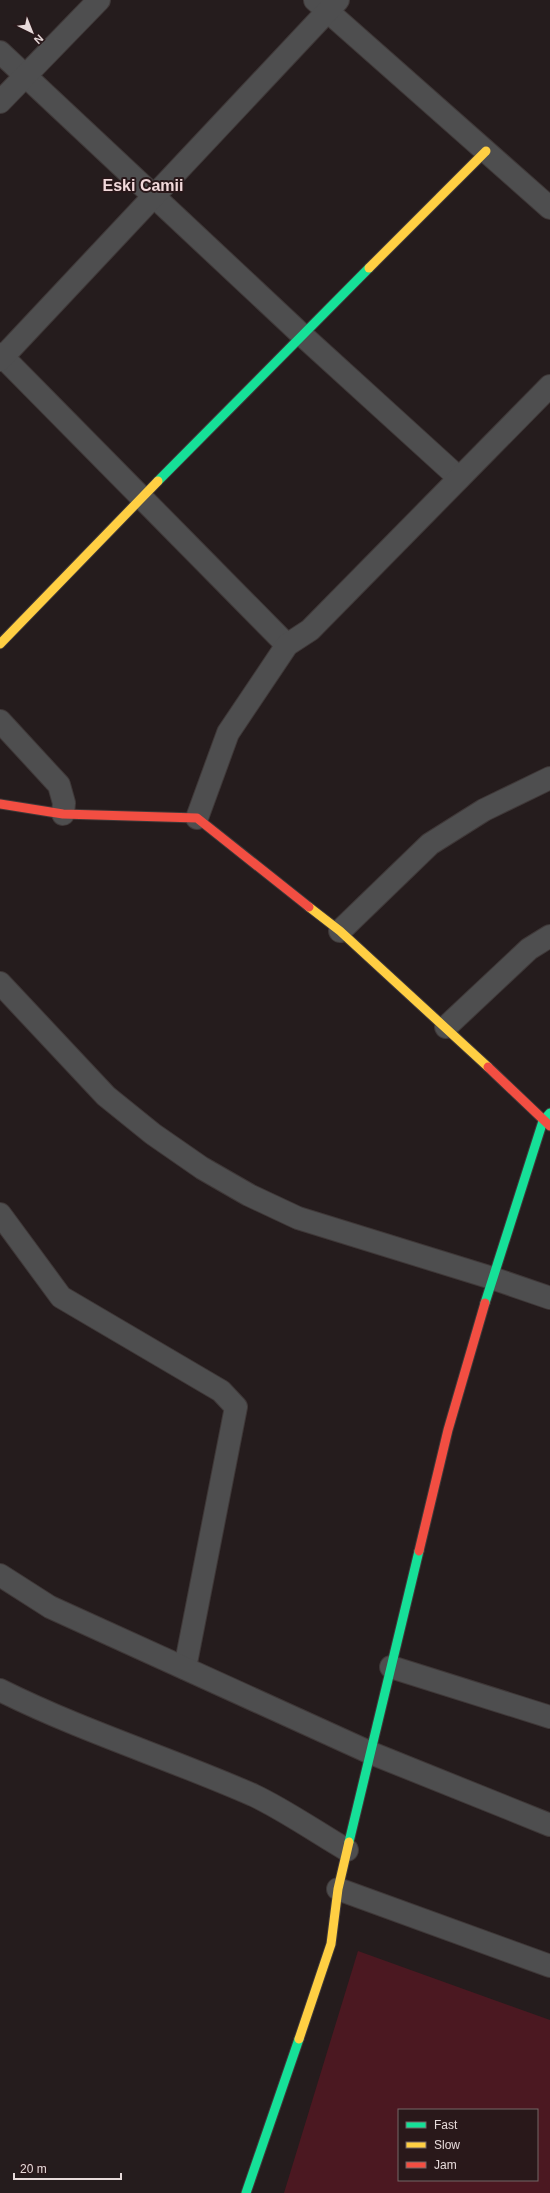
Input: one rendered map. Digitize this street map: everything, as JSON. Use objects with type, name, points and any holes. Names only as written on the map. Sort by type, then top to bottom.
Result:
[{"type":"street","points":[[0,102],[99,0]]},
{"type":"street","points":[[287,645],[1,357],[154,197],[327,4],[486,151],[546,195]]},
{"type":"street","points":[[0,52],[302,335],[459,478]]},
{"type":"street","points":[[0,644],[141,498],[486,151]]},
{"type":"street","points":[[198,818],[228,733],[287,645],[310,630],[550,386]]},
{"type":"street","points":[[0,721],[59,785],[64,803],[63,814]]},
{"type":"street","points":[[340,932],[430,844],[484,810],[550,778]]},
{"type":"street","points":[[0,804],[63,814],[198,818],[340,932],[446,1027],[547,1123]]},
{"type":"street","points":[[446,1027],[529,950],[550,936]]},
{"type":"street","points":[[0,983],[106,1096],[153,1134],[202,1168],[249,1195],[298,1218],[492,1278],[550,1298]]},
{"type":"street","points":[[246,2193],[331,1944],[338,1889],[372,1753],[391,1667],[448,1430],[492,1278],[550,1113]]},
{"type":"street","points":[[0,1214],[60,1298],[221,1391],[236,1408],[185,1668]]},
{"type":"street","points":[[0,1575],[50,1607],[372,1753],[550,1826]]},
{"type":"street","points":[[391,1667],[550,1717]]},
{"type":"street","points":[[0,1690],[76,1725],[186,1766],[255,1796],[347,1850]]},
{"type":"street","points":[[338,1889],[550,1966]]},
{"type":"shaded area","points":[[358,1951],[550,2020],[550,2193],[284,2193]]},
{"type":"traffic: fast","points":[[158,481],[369,268]]},
{"type":"traffic: fast","points":[[485,1303],[543,1121],[550,1113]]},
{"type":"traffic: fast","points":[[349,1842],[419,1551]]},
{"type":"traffic: fast","points":[[246,2193],[299,2039]]},
{"type":"traffic: slow","points":[[369,268],[486,151]]},
{"type":"traffic: slow","points":[[0,644],[158,481]]},
{"type":"traffic: slow","points":[[309,907],[340,931],[488,1067]]},
{"type":"traffic: slow","points":[[299,2039],[331,1944],[338,1889],[349,1842]]},
{"type":"traffic: jam","points":[[0,804],[63,814],[197,818],[309,907]]},
{"type":"traffic: jam","points":[[488,1067],[550,1126]]},
{"type":"traffic: jam","points":[[419,1551],[448,1430],[485,1303]]},
{"type":"district","name":"Eski Camii","points":[[143,185]]}]
